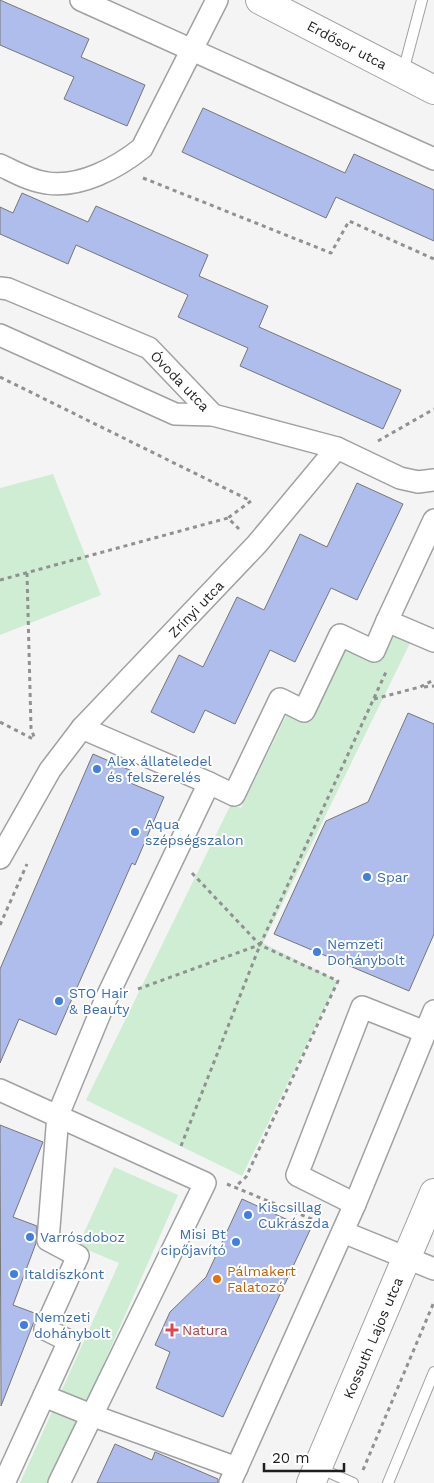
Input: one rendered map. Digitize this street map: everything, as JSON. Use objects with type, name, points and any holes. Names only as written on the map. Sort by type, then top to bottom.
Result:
[{"type":"street","points":[[81,0],[434,159]]},
{"type":"street","points":[[0,165],[22,176],[47,183],[72,182],[124,163],[142,148],[217,0]]},
{"type":"street","name":"Erdősor utca","points":[[260,0],[434,90]]},
{"type":"street","name":"Óvoda utca","points":[[0,288],[8,289],[148,348],[213,415],[345,452]]},
{"type":"street","points":[[0,335],[175,414],[213,415]]},
{"type":"street","points":[[345,452],[400,478],[418,482],[434,480]]},
{"type":"street","name":"Zrínyi utca","points":[[0,858],[50,770],[82,728],[345,452]]},
{"type":"street","points":[[82,728],[234,795],[280,699],[304,711],[340,635],[374,651],[397,625],[434,520]]},
{"type":"street","points":[[397,625],[434,641]]},
{"type":"street","points":[[4,1483],[69,1341],[45,1329],[78,1256],[48,1240],[58,1116],[104,1002],[208,783]]},
{"type":"street","points":[[355,1204],[297,1175],[362,1007],[425,1032]]},
{"type":"street","points":[[44,1396],[234,1476],[343,1232],[434,1011]]},
{"type":"street","points":[[0,1090],[205,1182],[59,1483]]},
{"type":"street","name":"Kossuth Lajos utca","points":[[314,1475],[434,1193]]},
{"type":"street","points":[[343,1232],[434,1269]]},
{"type":"lane","points":[[402,74],[422,0]]},
{"type":"lane","points":[[388,1483],[434,1372]]},
{"type":"lane","points":[[314,1475],[353,1483]]},
{"type":"path","points":[[114,167],[331,253],[349,221],[434,259]]},
{"type":"path","points":[[0,377],[251,501],[228,518],[0,580]]},
{"type":"path","points":[[345,452],[434,409]]},
{"type":"path","points":[[228,518],[257,544]]},
{"type":"path","points":[[0,722],[35,740],[31,728],[27,573]]},
{"type":"path","points":[[172,1168],[260,945],[374,699],[397,625]]},
{"type":"path","points":[[420,687],[434,680]]},
{"type":"path","points":[[374,699],[420,687],[434,686]]},
{"type":"path","points":[[175,854],[260,945],[338,981],[246,1176],[235,1187]]},
{"type":"path","points":[[104,1002],[260,945]]},
{"type":"path","points":[[205,1182],[220,1181],[323,1224],[319,1232]]},
{"type":"path","points":[[362,1474],[434,1302]]},
{"type":"green space","points":[[53,474],[101,595],[0,635],[0,488]]},
{"type":"green space","points":[[391,630],[412,639],[263,943],[338,981],[242,1176],[86,1100],[231,804],[241,808],[288,712],[343,645]]},
{"type":"green space","points":[[114,1167],[178,1195],[51,1483],[20,1483],[119,1263],[78,1246]]},
{"type":"building","points":[[0,0],[89,39],[81,57],[145,85],[127,126],[64,99],[74,77],[0,45]]},
{"type":"building","points":[[203,108],[345,173],[354,154],[434,190],[434,241],[336,197],[326,218],[182,152]]},
{"type":"building","points":[[22,193],[88,222],[96,206],[208,255],[199,276],[268,306],[259,327],[401,390],[383,429],[240,366],[248,348],[178,317],[188,295],[76,245],[68,264],[0,234],[0,207],[13,213]]},
{"type":"building","points":[[357,483],[403,504],[357,600],[331,588],[295,662],[270,650],[235,724],[205,710],[194,733],[151,712],[179,655],[203,667],[237,597],[264,610],[300,534],[327,547]]},
{"type":"building","name":"Spar","points":[[408,713],[434,724],[434,934],[409,991],[274,934],[326,821],[368,802]]},
{"type":"building","points":[[93,754],[132,771],[128,782],[164,797],[135,865],[132,863],[56,1035],[19,1019],[0,1063],[0,969]]},
{"type":"building","points":[[0,1125],[43,1142],[13,1217],[37,1226],[36,1243],[13,1305],[37,1314],[1,1406]]},
{"type":"building","points":[[242,1199],[310,1230],[223,1417],[156,1388],[170,1352],[155,1345],[170,1312],[206,1277]]},
{"type":"building","points":[[115,1444],[152,1460],[155,1452],[218,1479],[218,1483],[97,1483]]},
{"type":"place","name":"Alex állateledel és felszerelés","points":[[97,769]]},
{"type":"place","name":"Aqua szépségszalon","points":[[135,832]]},
{"type":"place","name":"Spar","points":[[367,877]]},
{"type":"place","name":"Nemzeti Dohánybolt","points":[[317,952]]},
{"type":"place","name":"STO Hair & Beauty","points":[[59,1001]]},
{"type":"place","name":"Kiscsillag Cukrászda","points":[[248,1215]]},
{"type":"place","name":"Varrósdoboz","points":[[30,1237]]},
{"type":"place","name":"Misi Bt cipőjavító","points":[[236,1242]]},
{"type":"place","name":"Italdiszkont","points":[[14,1274]]},
{"type":"place","name":"Pálmakert Falatozó","points":[[217,1279]]},
{"type":"place","name":"Nemzeti dohánybolt","points":[[24,1325]]},
{"type":"place","name":"Natura","points":[[172,1330]]}]
